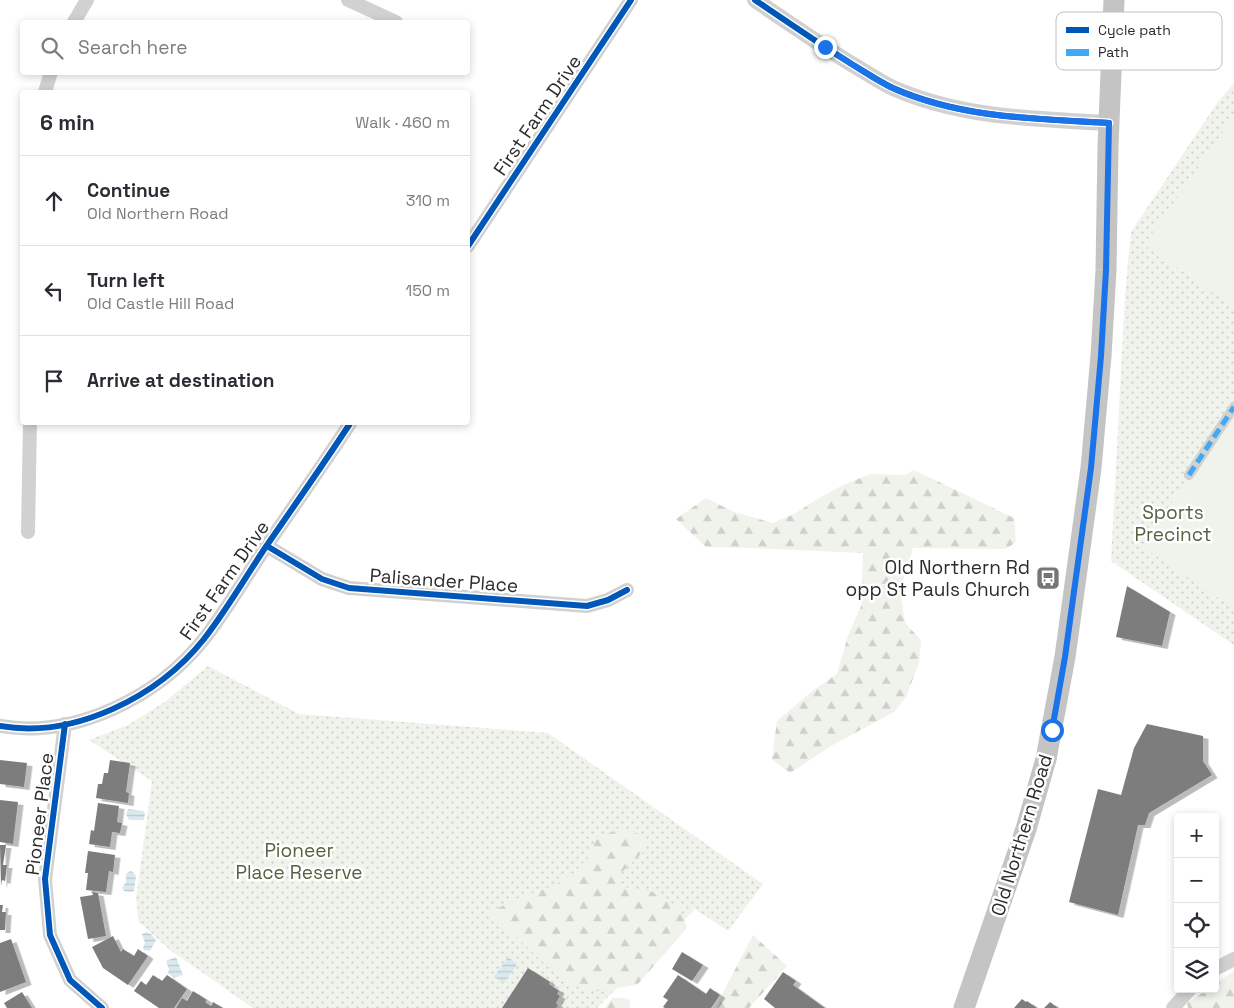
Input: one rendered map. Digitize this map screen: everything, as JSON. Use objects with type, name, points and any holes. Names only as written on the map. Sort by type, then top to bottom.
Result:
[{"type":"main road","name":"Old Northern Road","points":[[964,1008],[1026,829],[1046,759],[1065,657],[1091,468],[1101,356],[1111,70]]},
{"type":"street","points":[[75,20],[87,0]]},
{"type":"street","points":[[348,0],[392,20]]},
{"type":"street","name":"First Farm Drive","points":[[470,243],[631,0]]},
{"type":"street","points":[[755,0],[877,80],[915,97],[942,106],[988,115],[1109,123]]},
{"type":"street","points":[[46,90],[50,75]]},
{"type":"street","points":[[1188,475],[1234,407]]},
{"type":"street","points":[[28,532],[30,425]]},
{"type":"street","name":"First Farm Drive","points":[[0,726],[28,728],[65,724],[88,719],[126,703],[163,680],[204,640],[349,425]]},
{"type":"street","name":"Palisander Place","points":[[267,546],[322,579],[349,588],[587,606],[608,600],[626,590]]},
{"type":"street","name":"Pioneer Place","points":[[65,724],[45,879],[50,935],[70,980],[102,1008]]},
{"type":"street","points":[[1219,967],[1234,959]]},
{"type":"street","points":[[1172,1008],[1186,993]]},
{"type":"green space","name":"Sports Precinct","points":[[1234,83],[1234,645],[1111,561],[1125,296],[1131,232],[1217,103]]},
{"type":"green space","points":[[1234,116],[1234,307],[1144,245]]},
{"type":"green space","points":[[1234,412],[1234,609],[1142,546]]},
{"type":"green space","points":[[914,470],[1014,518],[1016,542],[1006,549],[913,548],[900,590],[905,623],[921,640],[919,663],[906,697],[894,712],[831,746],[790,773],[772,759],[777,721],[811,692],[837,674],[848,636],[861,606],[863,553],[706,547],[676,519],[706,498],[734,512],[773,523],[796,513],[843,485],[871,474],[905,475]]},
{"type":"green space","name":"Pioneer Place Reserve","points":[[208,666],[299,714],[548,733],[763,884],[728,931],[695,909],[597,1008],[253,1008],[170,950],[139,922],[136,899],[152,781],[89,740],[128,725],[166,701]]},
{"type":"green space","points":[[623,828],[644,836],[646,849],[621,873],[617,884],[636,891],[648,890],[680,908],[687,928],[637,985],[597,991],[566,984],[490,912],[523,896],[554,886],[578,870],[593,849],[595,838]]},
{"type":"green space","points":[[753,935],[787,966],[749,1008],[715,1008]]},
{"type":"green space","points":[[1234,971],[1234,1008],[1188,1008],[1187,1003],[1202,993],[1219,993],[1219,981]]},
{"type":"green space","points":[[612,998],[630,1000],[630,1008],[605,1008]]},
{"type":"shaded area","points":[[128,809],[143,811],[145,813],[144,820],[129,820],[126,814]]},
{"type":"shaded area","points":[[130,871],[136,876],[134,891],[130,892],[124,891],[122,888],[126,882],[126,874]]},
{"type":"shaded area","points":[[146,932],[151,934],[156,940],[150,951],[143,948],[145,943],[142,934]]},
{"type":"shaded area","points":[[176,957],[183,975],[174,978],[168,973],[169,969],[166,961]]},
{"type":"shaded area","points":[[508,957],[517,964],[504,983],[494,977]]},
{"type":"building","points":[[1127,586],[1170,612],[1162,646],[1116,637]]},
{"type":"building","points":[[1147,724],[1203,736],[1203,761],[1212,775],[1149,813],[1145,825],[1138,825],[1118,915],[1069,902],[1098,789],[1121,795],[1134,748]]},
{"type":"building","points":[[0,760],[27,763],[24,787],[0,784]]},
{"type":"building","points":[[110,760],[130,763],[126,792],[129,793],[128,803],[96,798],[98,784],[102,784],[104,773],[108,773]]},
{"type":"building","points":[[0,800],[18,802],[13,844],[0,842]]},
{"type":"building","points":[[98,803],[119,806],[117,822],[122,823],[120,833],[112,832],[110,847],[89,844],[91,830],[94,831]]},
{"type":"building","points":[[0,845],[6,845],[3,865],[7,865],[5,881],[2,880],[1,886]]},
{"type":"building","points":[[88,851],[115,855],[113,872],[109,871],[106,892],[86,890],[88,873],[85,873]]},
{"type":"building","points":[[92,892],[98,893],[106,936],[88,939],[80,897],[93,895]]},
{"type":"building","points":[[0,905],[3,905],[2,912],[6,912],[5,930],[0,930]]},
{"type":"building","points":[[113,936],[121,952],[123,949],[134,956],[138,949],[148,956],[128,985],[103,968],[92,947]]},
{"type":"building","points":[[11,939],[26,982],[0,992],[0,943]]},
{"type":"building","points":[[682,952],[703,965],[692,981],[672,969]]},
{"type":"building","points":[[528,968],[550,982],[549,984],[559,991],[557,994],[560,996],[556,1003],[558,1005],[556,1008],[502,1008]]},
{"type":"building","points":[[783,972],[796,981],[793,985],[825,1008],[775,1008],[764,999]]},
{"type":"building","points":[[153,975],[162,981],[167,975],[187,989],[174,1008],[159,1008],[134,991],[141,981],[146,985]]},
{"type":"building","points":[[678,975],[706,994],[710,988],[720,995],[711,1008],[663,1007],[668,1000],[663,997]]},
{"type":"building","points":[[193,991],[207,1000],[205,1002],[211,1006],[213,1002],[223,1008],[176,1008],[182,998],[187,1001]]},
{"type":"building","points":[[22,992],[32,1008],[7,1008],[4,1003]]},
{"type":"building","points":[[1022,999],[1027,1001],[1037,1008],[1014,1008]]},
{"type":"building","points":[[1050,1002],[1058,1008],[1044,1008]]},
{"type":"marked path","points":[[1189,475],[1234,407]]},
{"type":"cycle path","points":[[470,243],[631,0]]},
{"type":"cycle path","points":[[755,0],[876,79],[919,98],[945,106],[999,115],[1109,123]]},
{"type":"cycle path","points":[[0,726],[28,728],[57,726],[85,719],[112,709],[139,695],[163,679],[185,660],[204,639],[349,425]]},
{"type":"cycle path","points":[[267,546],[322,579],[349,588],[587,606],[608,600],[627,590]]},
{"type":"cycle path","points":[[65,724],[45,879],[50,935],[70,980],[102,1008]]},
{"type":"place","name":"Old Northern Rd opp St Pauls Church","points":[[1048,578]]},
{"type":"route","points":[[825,47],[890,87],[942,106],[988,115],[1109,123],[1106,270],[1101,356],[1091,468],[1065,657],[1052,730]]}]
